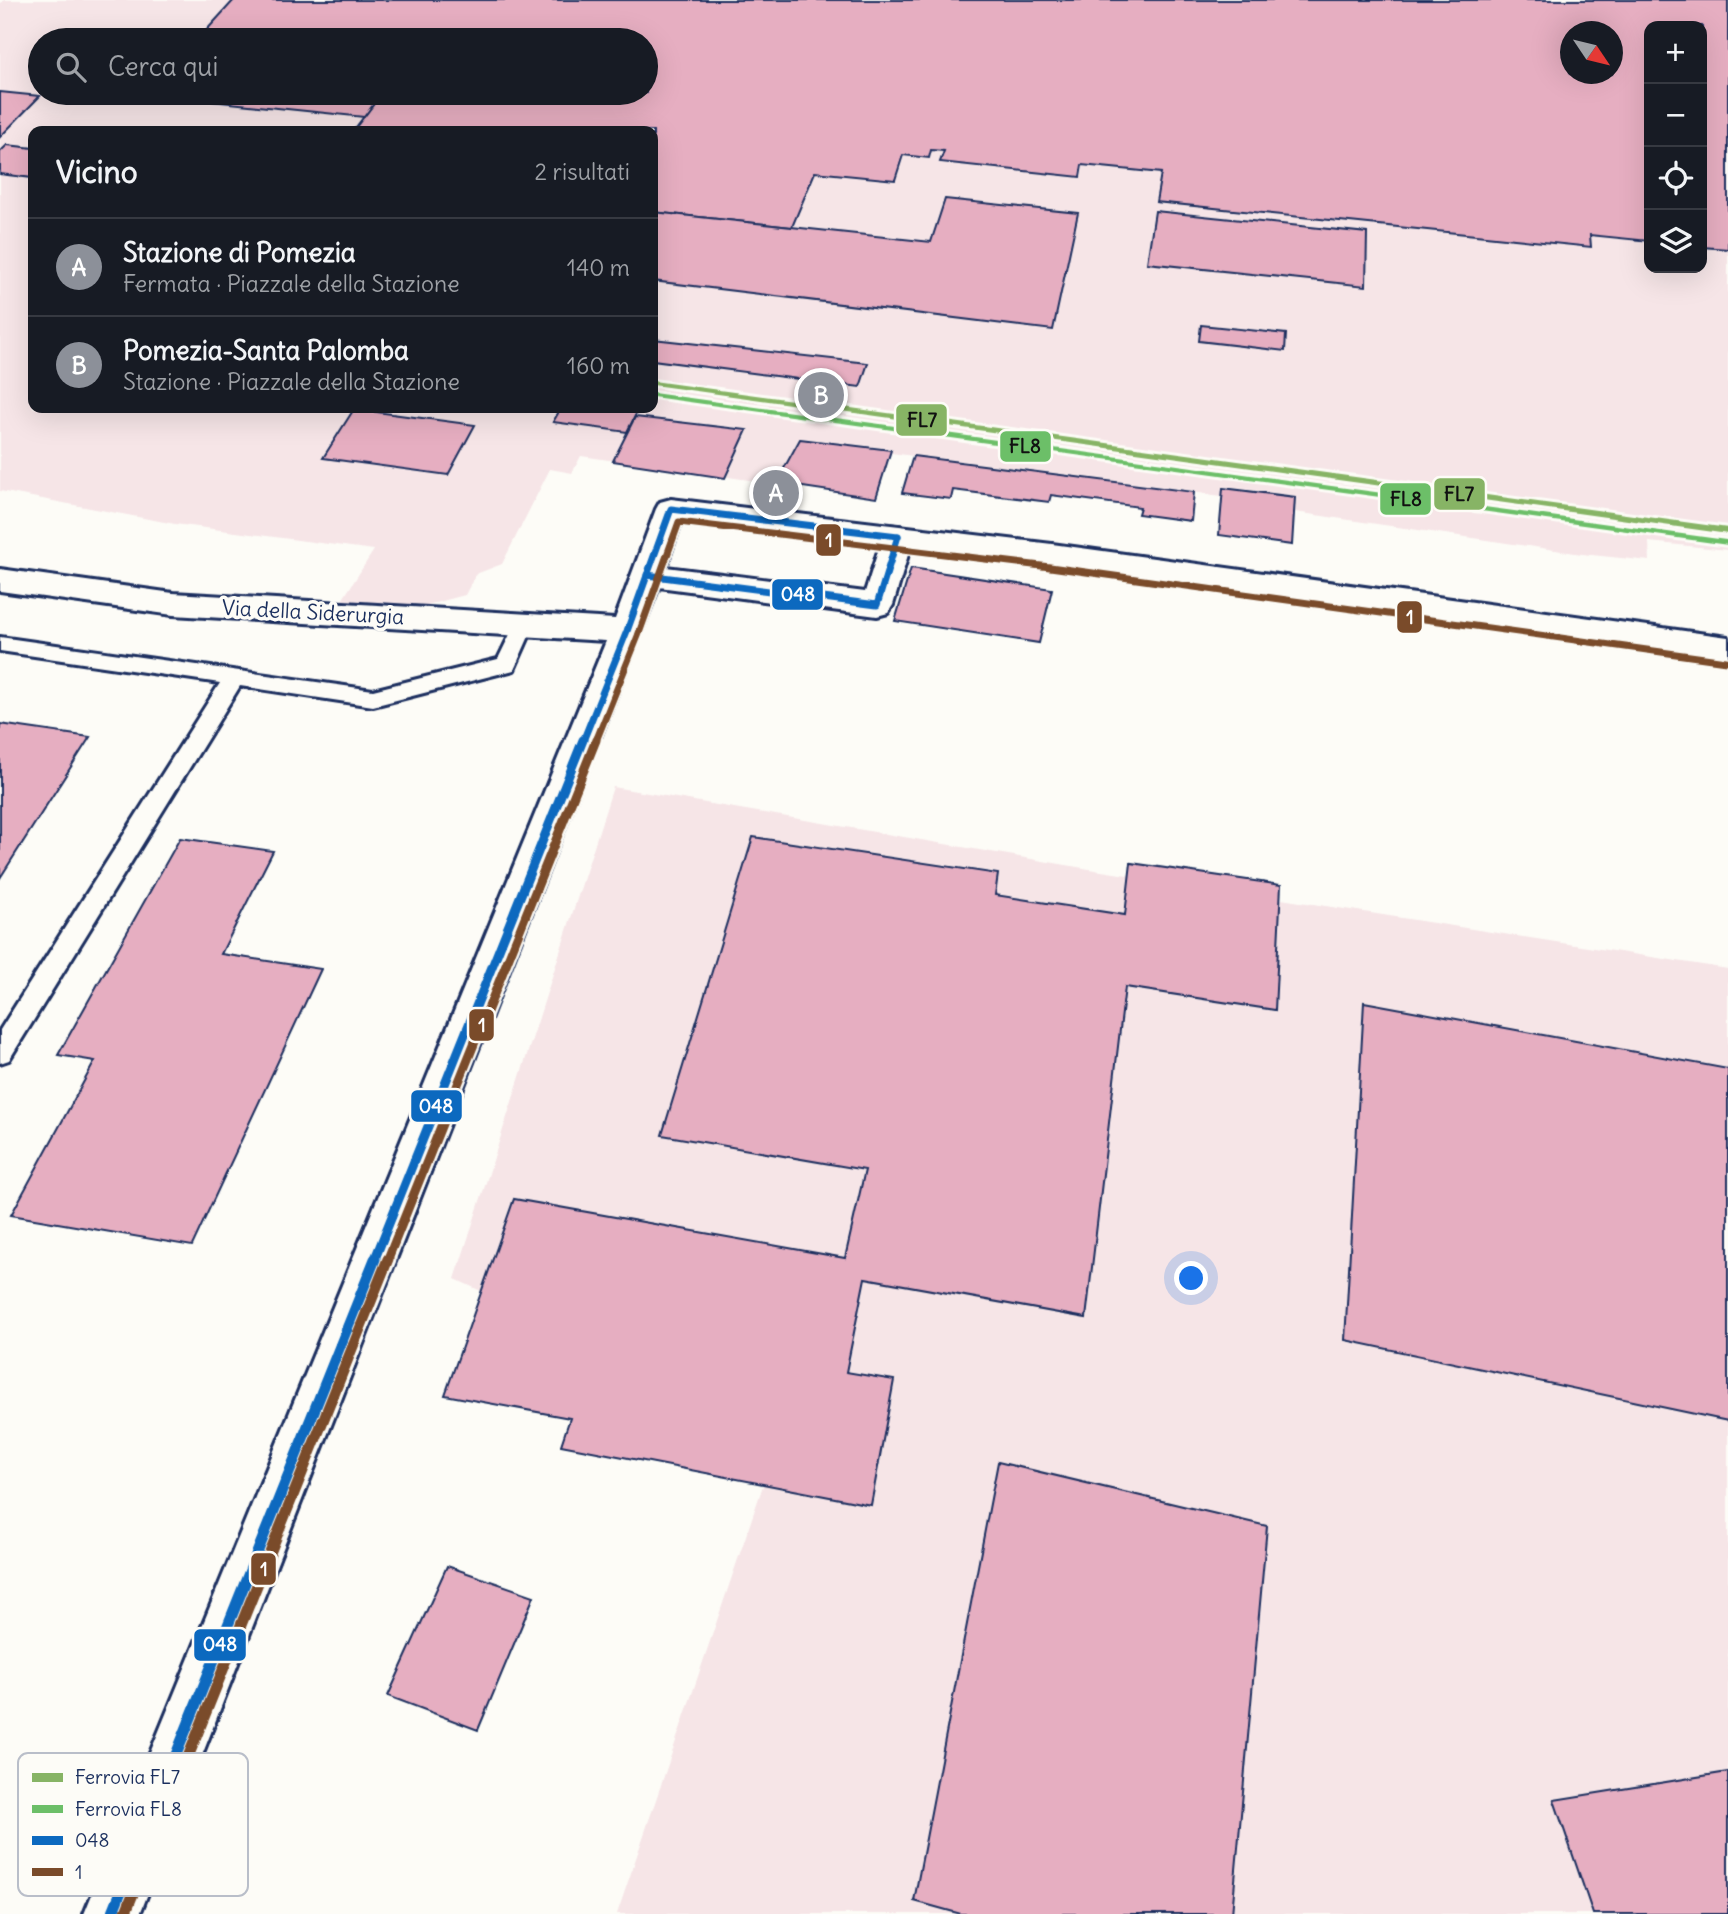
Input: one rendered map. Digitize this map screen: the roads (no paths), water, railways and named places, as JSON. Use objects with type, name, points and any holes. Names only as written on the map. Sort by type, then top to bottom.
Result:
[{"type":"street","points":[[177,1753],[627,631],[671,509],[1052,555],[1728,649]]},
{"type":"street","points":[[647,575],[877,605],[898,536]]},
{"type":"street","name":"Via della Siderurgia","points":[[0,580],[173,604],[627,631]]},
{"type":"street","points":[[112,1914],[119,1896]]},
{"type":"lane","points":[[0,644],[373,698],[506,665],[524,625]]},
{"type":"lane","points":[[0,1052],[234,678]]},
{"type":"rail line","name":"FL7","points":[[658,384],[1728,531]]},
{"type":"rail line","name":"FL8","points":[[658,396],[1726,543]]},
{"type":"place","name":"Pomezia-Santa Palomba","points":[[821,395]]},
{"type":"place","name":"Stazione di Pomezia","points":[[776,493]]}]
